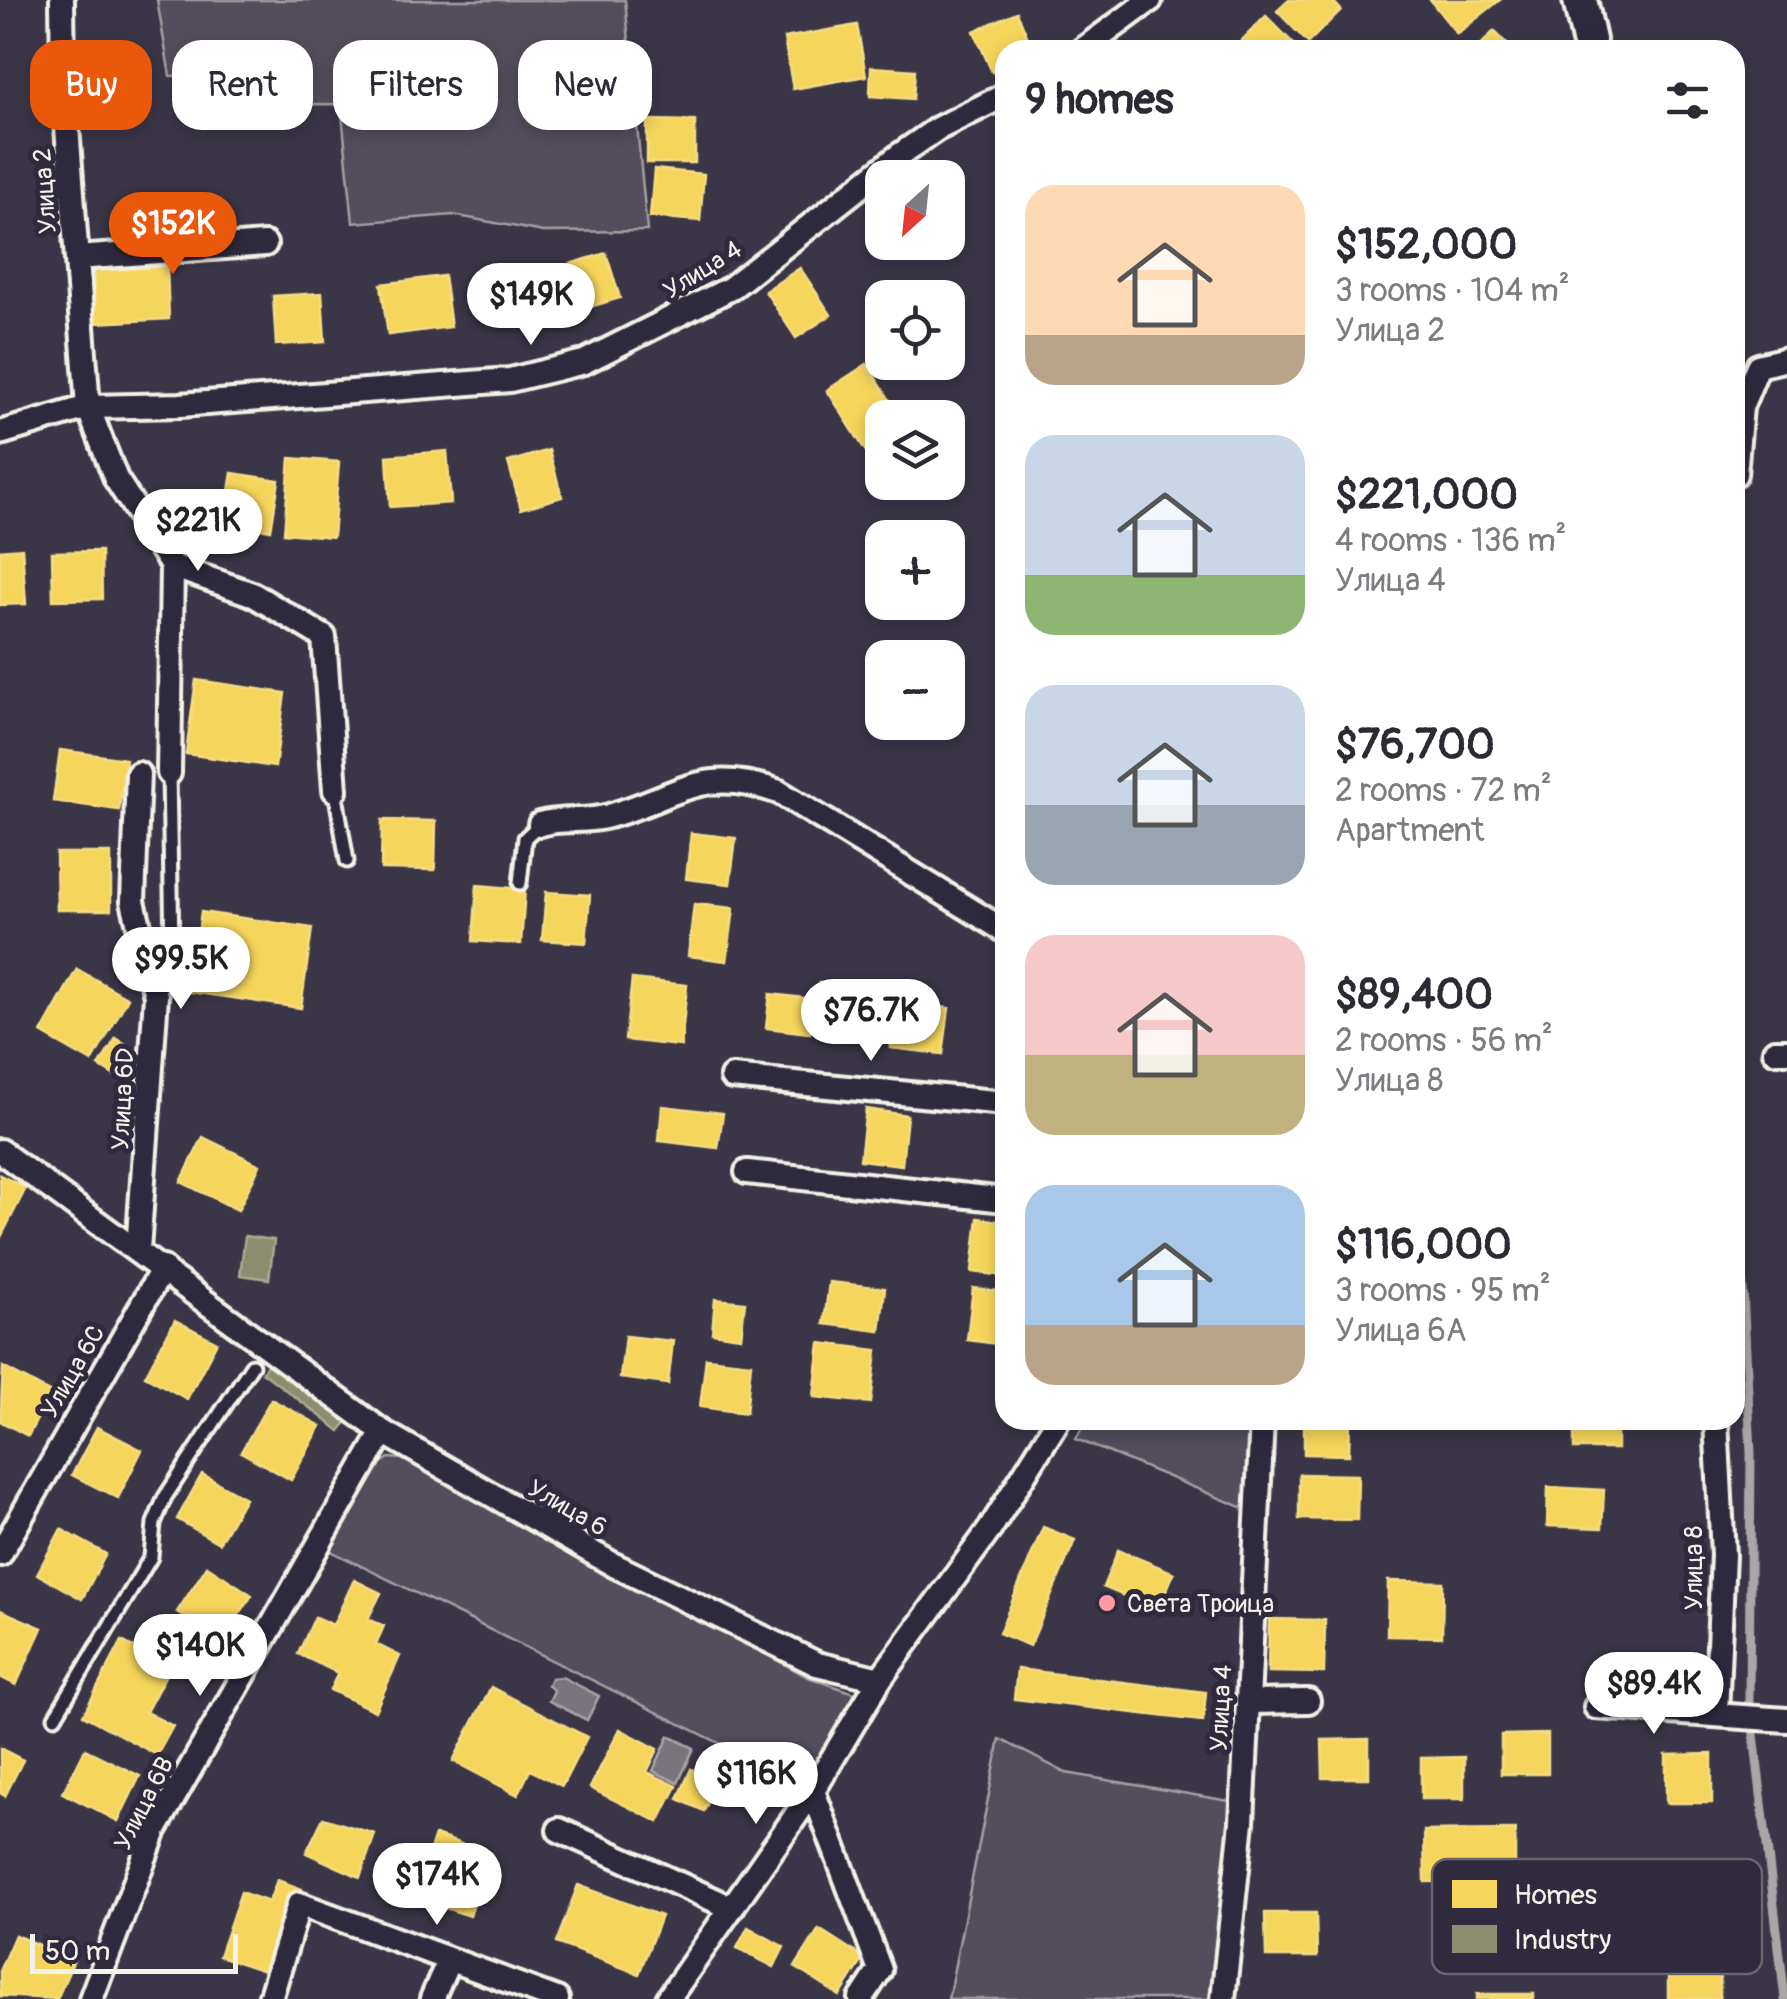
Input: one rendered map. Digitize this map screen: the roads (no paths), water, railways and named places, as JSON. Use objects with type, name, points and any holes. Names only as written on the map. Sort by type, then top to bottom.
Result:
[{"type":"street","name":"Улица 2","points":[[62,0],[88,407]]},
{"type":"street","points":[[1096,40],[1150,0]]},
{"type":"street","points":[[1580,0],[1589,40]]},
{"type":"street","name":"Улица 4","points":[[0,433],[88,407],[199,404],[510,380],[584,362],[731,288],[913,146],[995,101]]},
{"type":"street","name":"Улица 2","points":[[76,258],[265,244]]},
{"type":"street","points":[[1745,396],[1758,366],[1787,359]]},
{"type":"street","points":[[88,407],[116,479],[172,566],[169,773]]},
{"type":"street","points":[[172,566],[252,594],[324,638],[335,790]]},
{"type":"street","name":"Улица 6D","points":[[138,774],[132,900],[156,996],[138,1250]]},
{"type":"street","points":[[540,824],[611,816],[694,782],[754,783],[780,792],[995,925]]},
{"type":"street","points":[[732,1077],[995,1102]]},
{"type":"street","name":"Улица 6","points":[[0,1151],[384,1432],[614,1565],[818,1664],[880,1678]]},
{"type":"street","points":[[747,1172],[995,1199]]},
{"type":"street","name":"Улица 6C","points":[[0,1554],[163,1268]]},
{"type":"street","points":[[668,1999],[812,1792],[880,1678],[990,1529],[1052,1430]]},
{"type":"street","name":"Улица 4","points":[[1223,1999],[1242,1822],[1262,1430]]},
{"type":"street","name":"Улица 8","points":[[1716,1714],[1723,1555],[1717,1430]]},
{"type":"street","name":"Улица 6B","points":[[91,1999],[156,1830],[384,1432]]},
{"type":"street","points":[[1248,1702],[1308,1701]]},
{"type":"street","points":[[1596,1707],[1787,1720]]},
{"type":"street","points":[[812,1792],[880,1970],[861,1999]]},
{"type":"street","points":[[560,1830],[732,1908]]},
{"type":"street","points":[[270,1999],[299,1904],[556,1999]]},
{"type":"street","points":[[432,1999],[449,1960]]},
{"type":"lane","points":[[169,773],[172,949],[182,968]]},
{"type":"lane","points":[[335,790],[347,861]]},
{"type":"lane","points":[[520,883],[525,838],[540,824]]},
{"type":"lane","points":[[55,1718],[151,1557],[154,1524],[165,1497],[252,1364]]},
{"type":"waterway","points":[[1745,1332],[1751,1453],[1749,1703]]},
{"type":"waterway","points":[[1753,1726],[1785,1999]]},
{"type":"place","name":"Света Троица","points":[[1107,1603]]}]
